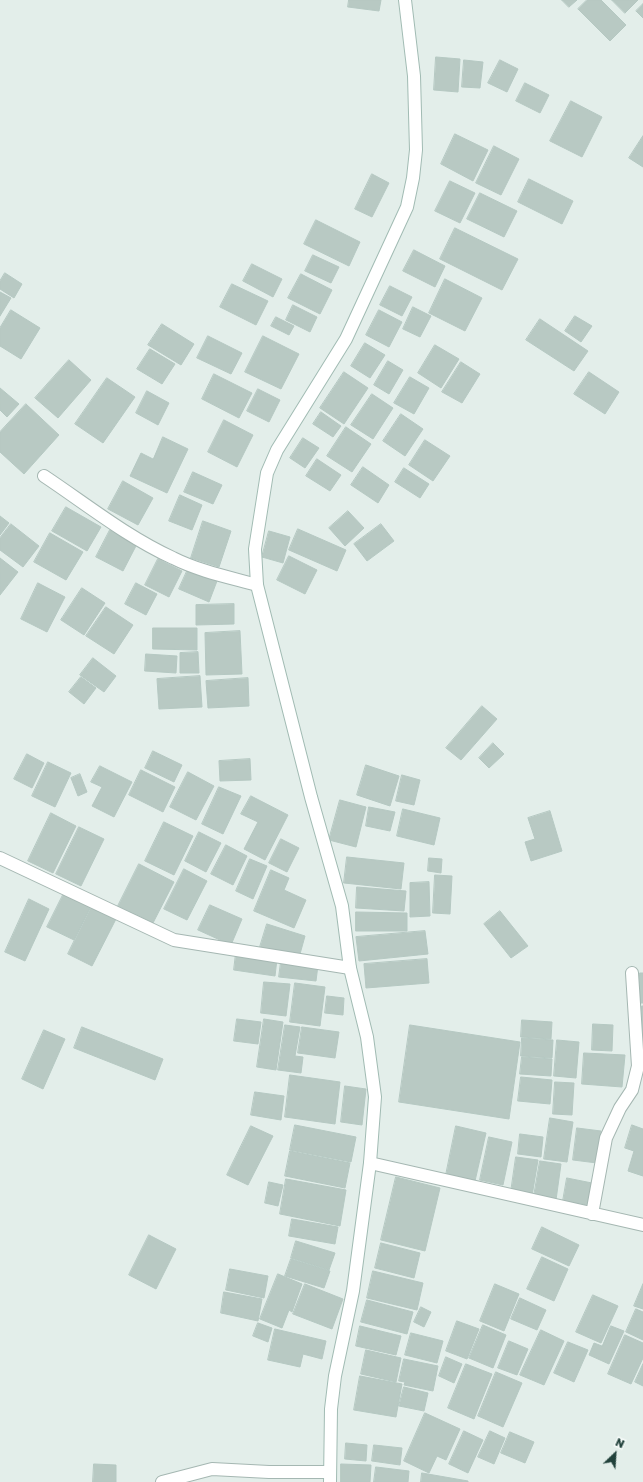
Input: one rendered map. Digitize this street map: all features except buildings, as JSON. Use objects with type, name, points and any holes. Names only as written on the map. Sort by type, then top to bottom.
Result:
[{"type":"main road","points":[[162,1482],[212,1469],[329,1477],[331,1409],[334,1382],[353,1291],[370,1163],[375,1097],[367,1036],[350,968],[342,906],[311,797],[257,585],[255,549],[267,473],[277,450],[346,339],[407,207],[413,178],[416,150],[414,76],[405,0]]},
{"type":"main road","points":[[44,476],[144,542],[173,559],[204,571],[257,585]]},
{"type":"main road","points":[[0,858],[174,940],[350,968]]},
{"type":"main road","points":[[592,1214],[606,1138],[620,1108],[632,1090],[638,1066],[632,974]]},
{"type":"main road","points":[[370,1163],[643,1225]]}]
